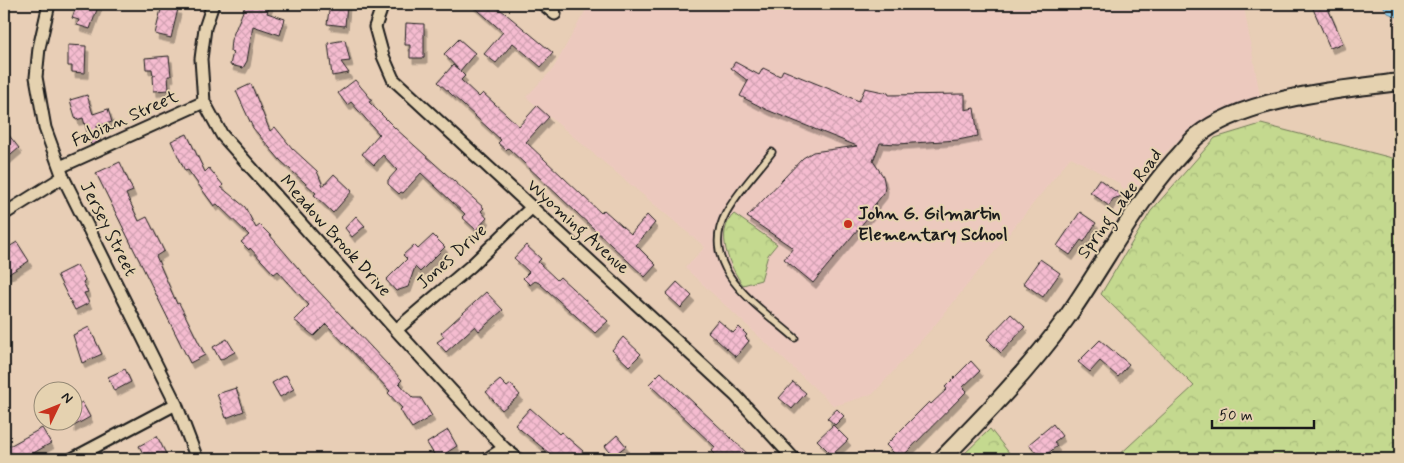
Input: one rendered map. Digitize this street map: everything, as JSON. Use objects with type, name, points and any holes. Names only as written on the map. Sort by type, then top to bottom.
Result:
[{"type":"main road","name":"Spring Lake Road","points":[[942,459],[1019,379],[1065,319],[1123,229],[1162,175],[1197,136],[1219,122],[1249,110],[1274,103],[1400,82]]},
{"type":"street","name":"Jersey Street","points":[[49,4],[39,48],[36,76],[44,128],[61,172],[176,404],[197,459]]},
{"type":"street","name":"Meadow Brook Drive","points":[[213,4],[205,28],[201,59],[204,102],[228,142],[396,330],[504,448],[518,459]]},
{"type":"street","name":"Wyoming Avenue","points":[[383,4],[375,27],[383,56],[393,79],[736,396],[794,459]]},
{"type":"street","points":[[543,4],[555,14]]},
{"type":"street","name":"Fabian Street","points":[[4,214],[61,172],[204,102]]},
{"type":"street","name":"Jones Drive","points":[[396,330],[470,266],[531,208]]},
{"type":"street","points":[[72,459],[176,404]]},
{"type":"street","points":[[487,459],[504,448]]},
{"type":"lane","points":[[772,152],[726,214],[718,240],[718,250],[726,270],[745,296],[795,338]]},
{"type":"shaded area","name":"John G. Gilmartin Elementary School","points":[[589,4],[1203,4],[1244,7],[1260,96],[1221,110],[1186,133],[1160,158],[1127,202],[1126,193],[1119,183],[1071,157],[935,325],[873,394],[834,406],[685,268],[705,247],[526,97],[553,69]]},
{"type":"green space","points":[[1261,124],[1400,160],[1400,459],[1117,459],[1194,386],[1101,294],[1151,211],[1215,138]]},
{"type":"green space","points":[[734,214],[777,244],[768,255],[761,280],[743,285],[733,269],[726,250],[725,230]]},
{"type":"green space","points":[[990,429],[1014,459],[959,459]]},
{"type":"water","points":[[1382,4],[1400,4],[1400,18],[1388,13]]},
{"type":"building","points":[[77,4],[99,4],[90,29],[77,25],[79,20],[72,18]]},
{"type":"building","points":[[246,4],[270,4],[267,13],[285,19],[280,35],[253,26],[247,61],[243,68],[230,65],[233,52],[230,51],[231,40]]},
{"type":"building","points":[[330,4],[347,4],[345,26],[327,24]]},
{"type":"building","points":[[471,4],[494,4],[553,53],[541,67],[513,43],[496,63],[484,54],[503,32]]},
{"type":"building","points":[[1311,4],[1326,4],[1343,43],[1330,48]]},
{"type":"building","points":[[162,5],[178,9],[171,38],[155,34]]},
{"type":"building","points":[[406,23],[424,24],[424,58],[410,58],[410,45],[405,45]]},
{"type":"building","points":[[459,39],[475,53],[460,71],[465,76],[461,80],[479,97],[483,93],[519,126],[537,106],[549,117],[526,142],[601,213],[604,210],[631,234],[647,215],[655,223],[636,245],[656,265],[645,277],[508,148],[506,150],[498,143],[501,140],[438,82],[453,65],[459,70],[444,54]]},
{"type":"building","points":[[345,40],[350,61],[341,62],[349,73],[332,76],[328,43]]},
{"type":"building","points":[[68,45],[86,46],[85,73],[72,72],[72,66],[68,66]]},
{"type":"building","points":[[169,56],[171,76],[168,76],[169,90],[154,91],[153,76],[156,75],[153,75],[152,69],[146,69],[145,58]]},
{"type":"building","points":[[735,62],[759,75],[763,68],[780,76],[783,70],[859,101],[865,88],[888,93],[889,95],[965,94],[965,110],[974,108],[978,136],[958,140],[898,144],[880,143],[873,161],[883,176],[884,193],[872,208],[874,210],[813,283],[784,259],[793,248],[747,217],[803,158],[813,152],[857,146],[767,110],[740,96],[748,81],[731,68]]},
{"type":"building","points":[[355,80],[372,100],[369,102],[395,128],[484,208],[481,211],[487,218],[476,230],[462,217],[465,214],[421,173],[403,193],[399,194],[388,184],[388,180],[397,170],[383,155],[374,165],[362,154],[379,134],[351,102],[347,105],[338,93]]},
{"type":"building","points":[[251,84],[270,131],[275,127],[292,148],[317,171],[323,186],[334,174],[352,191],[333,213],[314,195],[316,193],[280,160],[253,128],[236,91]]},
{"type":"building","points":[[87,95],[93,114],[108,109],[112,122],[96,127],[100,141],[91,145],[83,118],[76,120],[70,100]]},
{"type":"building","points":[[4,129],[19,148],[4,161]]},
{"type":"building","points":[[187,134],[205,172],[209,168],[223,185],[221,187],[245,207],[256,228],[260,225],[269,234],[310,282],[402,380],[399,383],[413,398],[421,398],[432,416],[412,428],[400,410],[402,408],[388,393],[390,391],[326,324],[314,336],[294,320],[309,305],[278,271],[274,274],[250,248],[249,250],[241,242],[249,235],[217,204],[214,206],[188,170],[185,171],[171,141]]},
{"type":"building","points":[[120,162],[133,191],[126,194],[139,221],[147,217],[164,251],[156,256],[177,304],[179,303],[205,355],[190,363],[96,173]]},
{"type":"building","points":[[1099,179],[1122,196],[1113,199],[1109,206],[1090,192]]},
{"type":"building","points":[[1080,212],[1096,223],[1084,242],[1081,240],[1070,255],[1057,246]]},
{"type":"building","points":[[356,216],[365,226],[352,237],[345,228]]},
{"type":"building","points":[[433,235],[445,247],[420,272],[415,267],[408,287],[396,291],[386,280],[407,259],[403,255],[414,245],[418,249]]},
{"type":"building","points":[[17,242],[29,261],[4,277],[4,250]]},
{"type":"building","points":[[526,245],[541,259],[538,262],[557,280],[560,277],[608,321],[595,333],[539,283],[535,281],[530,285],[523,278],[529,272],[514,258]]},
{"type":"building","points":[[1040,259],[1060,273],[1043,297],[1023,283]]},
{"type":"building","points":[[77,265],[85,280],[83,282],[88,292],[84,293],[89,303],[75,310],[57,275]]},
{"type":"building","points":[[677,282],[692,296],[681,308],[666,294]]},
{"type":"building","points":[[486,292],[503,310],[479,331],[475,326],[446,352],[437,342],[444,337],[441,333]]},
{"type":"building","points":[[1011,314],[1025,327],[1001,353],[987,339]]},
{"type":"building","points":[[718,320],[733,333],[739,327],[747,335],[745,337],[749,341],[736,357],[708,332]]},
{"type":"building","points":[[89,327],[102,354],[82,363],[73,335]]},
{"type":"building","points":[[623,337],[641,354],[629,366],[612,350]]},
{"type":"building","points":[[227,339],[235,352],[220,360],[213,347]]},
{"type":"building","points":[[1100,340],[1129,364],[1118,377],[1100,361],[1090,372],[1078,362]]},
{"type":"building","points":[[971,361],[980,371],[963,387],[967,391],[900,459],[886,445],[929,402],[931,404],[947,389],[945,387]]},
{"type":"building","points":[[125,369],[131,382],[114,391],[108,377]]},
{"type":"building","points":[[661,372],[753,459],[720,459],[712,451],[715,447],[649,384]]},
{"type":"building","points":[[286,375],[294,389],[280,397],[272,383]]},
{"type":"building","points":[[500,380],[507,387],[511,384],[520,395],[502,410],[486,392]]},
{"type":"building","points":[[793,382],[806,393],[792,409],[779,398]]},
{"type":"building","points":[[236,388],[244,411],[226,418],[217,394]]},
{"type":"building","points":[[82,402],[90,417],[82,421]]},
{"type":"building","points":[[530,408],[559,434],[561,432],[583,451],[576,459],[565,459],[558,454],[555,458],[515,425]]},
{"type":"building","points":[[837,409],[844,416],[835,425],[827,418]]},
{"type":"building","points":[[1053,424],[1062,436],[1054,442],[1057,446],[1041,459],[1029,444]]},
{"type":"building","points":[[833,425],[848,440],[832,455],[817,440]]},
{"type":"building","points":[[38,430],[43,430],[51,443],[23,459],[4,459],[4,449]]},
{"type":"building","points":[[448,430],[457,446],[437,459],[427,443]]},
{"type":"building","points":[[617,435],[626,446],[613,456],[605,446]]},
{"type":"building","points":[[157,436],[166,454],[157,459],[146,459],[139,446]]},
{"type":"place","name":"John G. Gilmartin Elementary School","points":[[848,224]]}]
